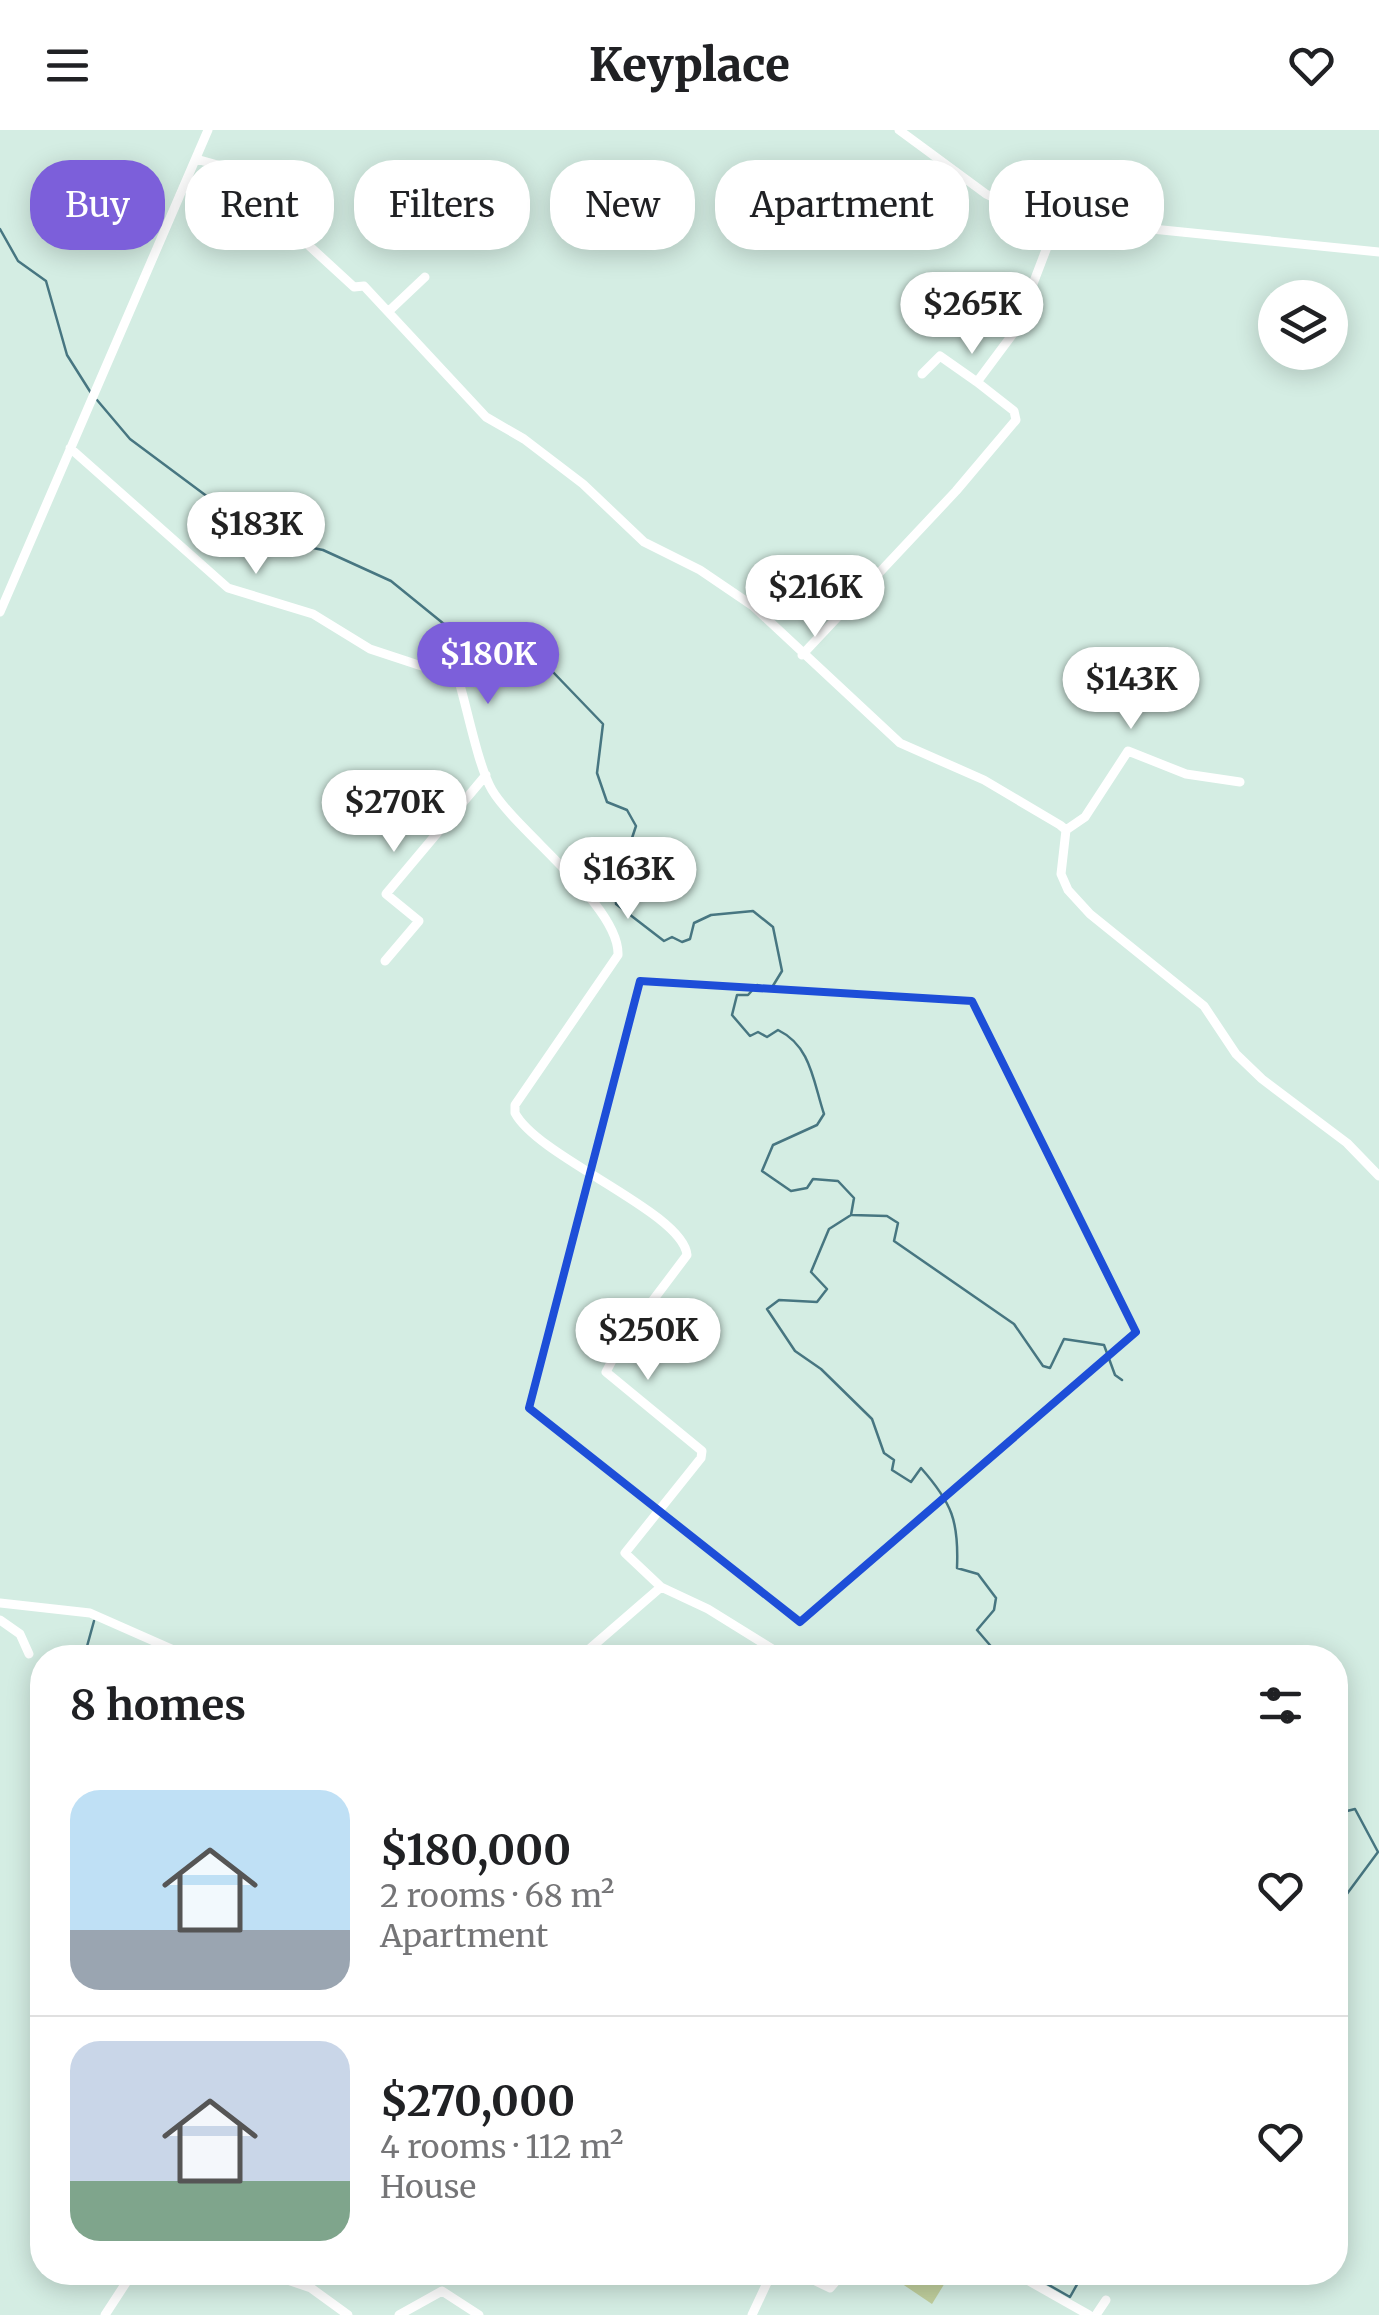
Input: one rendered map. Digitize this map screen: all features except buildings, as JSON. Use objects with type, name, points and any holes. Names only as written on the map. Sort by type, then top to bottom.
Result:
[{"type":"street","points":[[0,612],[208,130]]},
{"type":"street","points":[[899,130],[989,193]]},
{"type":"street","points":[[196,159],[250,174],[291,216],[305,242],[327,265],[354,287],[364,286],[390,310],[410,338],[486,417],[524,439],[583,484],[644,542],[700,570],[753,606],[900,743],[984,780],[1066,830]]},
{"type":"street","points":[[1164,229],[1379,252]]},
{"type":"street","points":[[977,382],[1016,331],[1046,250]]},
{"type":"street","points":[[390,310],[426,277]]},
{"type":"street","points":[[802,655],[1016,420],[1014,411],[940,356],[922,374]]},
{"type":"street","points":[[70,448],[228,588],[313,614],[370,650],[458,678],[492,790],[594,902],[618,945],[618,955],[515,1105],[515,1113],[538,1136],[643,1209],[686,1246],[687,1255],[623,1340],[606,1372],[702,1451],[696,1467],[625,1553],[661,1587],[708,1608],[766,1645]]},
{"type":"street","points":[[1240,782],[1186,774],[1128,751],[1084,817],[1066,830],[1062,874],[1068,890],[1090,914],[1204,1006],[1236,1054],[1262,1079],[1347,1143],[1379,1176]]},
{"type":"street","points":[[385,961],[419,921],[386,894],[486,774]]},
{"type":"street","points":[[593,1645],[661,1587]]},
{"type":"street","points":[[0,1602],[90,1613],[163,1645]]},
{"type":"street","points":[[0,1620],[20,1634],[29,1654]]},
{"type":"street","points":[[104,2315],[124,2285]]},
{"type":"street","points":[[302,2285],[348,2315]]},
{"type":"street","points":[[752,2315],[766,2285]]},
{"type":"street","points":[[1037,2285],[1093,2315],[1106,2300]]},
{"type":"street","points":[[399,2315],[442,2291],[479,2315]]},
{"type":"highlighted area","points":[[640,981],[972,1001],[1136,1332],[800,1622],[529,1408]]},
{"type":"green space","points":[[904,2285],[944,2285],[932,2304]]},
{"type":"waterway","points":[[0,229],[18,261],[46,281],[67,355],[91,393]]},
{"type":"waterway","points":[[97,400],[130,439],[263,538],[323,550],[391,581],[492,663],[552,671],[603,724],[597,773],[607,802],[627,810],[636,826],[616,886],[616,904],[664,941],[672,937],[682,942],[690,939],[694,923],[711,915],[753,911],[773,927],[782,971],[771,989],[757,985],[748,995],[737,995],[732,1015],[750,1036],[758,1032],[767,1037],[778,1030],[798,1045],[824,1114],[817,1125],[773,1145],[762,1171],[791,1191],[807,1188],[813,1179],[838,1181],[854,1198],[851,1215],[829,1229],[811,1272],[827,1289],[817,1302],[779,1300],[767,1309],[795,1351],[821,1369],[872,1419],[884,1453],[894,1460],[892,1470],[911,1482],[921,1468],[940,1492],[955,1525],[957,1568],[978,1574],[996,1598],[994,1610],[977,1630],[990,1645]]},
{"type":"waterway","points":[[852,1215],[887,1216],[898,1223],[894,1241],[1014,1324],[1043,1366],[1050,1368],[1064,1339],[1104,1345],[1115,1375],[1122,1380]]},
{"type":"waterway","points":[[87,1645],[94,1621]]},
{"type":"waterway","points":[[1348,1811],[1355,1809],[1378,1852],[1348,1892]]},
{"type":"waterway","points":[[1049,2285],[1070,2297],[1077,2285]]}]
